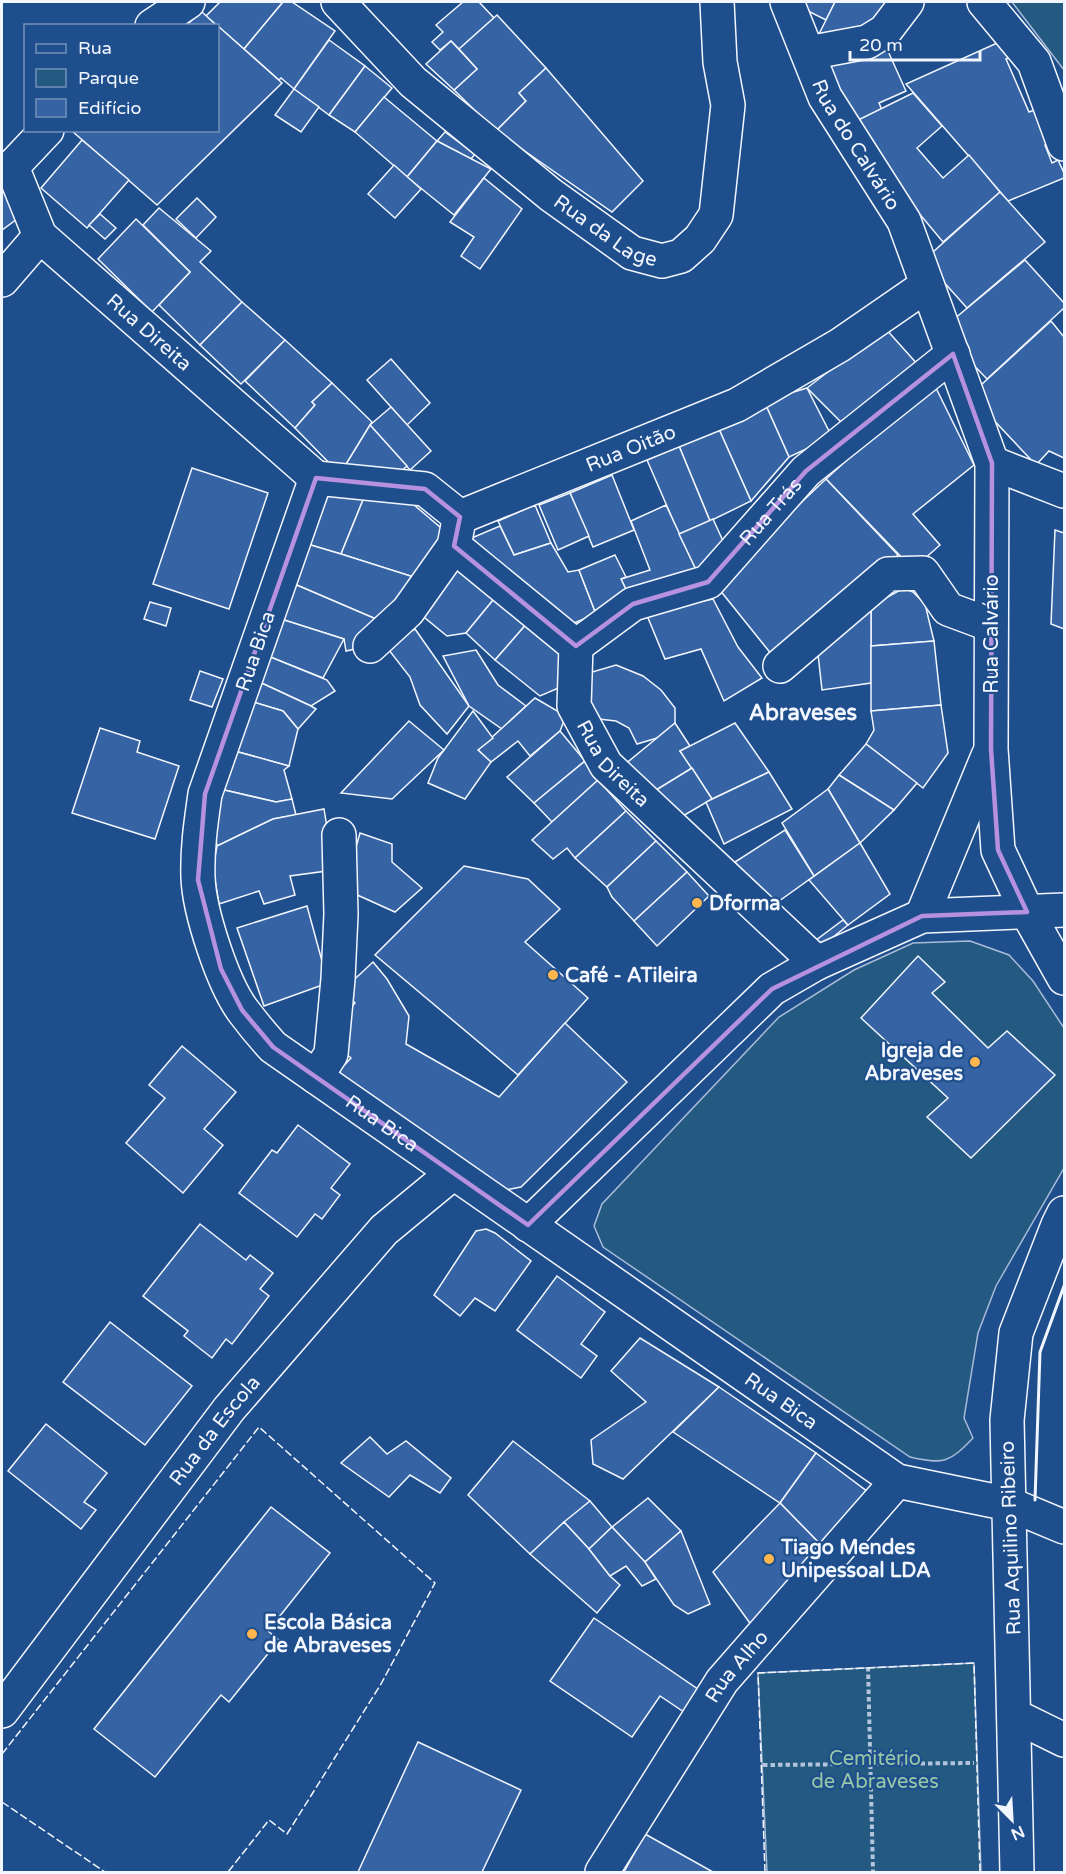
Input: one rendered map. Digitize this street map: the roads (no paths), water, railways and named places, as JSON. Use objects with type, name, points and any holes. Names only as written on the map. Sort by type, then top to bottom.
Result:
[{"type":"street","points":[[155,24],[188,2]]},
{"type":"street","name":"Rua da Lage","points":[[338,2],[413,82],[551,195],[632,253],[662,261],[681,256],[700,239],[716,214],[728,105],[720,62],[717,2]]},
{"type":"street","name":"Rua do Calvário","points":[[787,2],[825,97],[904,221],[927,285]]},
{"type":"street","points":[[807,53],[867,42],[885,32],[907,2]]},
{"type":"street","points":[[984,2],[1034,62],[1065,144]]},
{"type":"street","points":[[7,164],[45,132]]},
{"type":"street","name":"Rua Direita","points":[[7,164],[40,236],[316,478]]},
{"type":"street","points":[[2,242],[40,236]]},
{"type":"street","points":[[2,280],[40,236]]},
{"type":"street","name":"Rua Calvário","points":[[927,285],[993,463],[991,749],[998,850],[1027,912],[1065,978]]},
{"type":"street","name":"Rua Oitão","points":[[457,532],[738,405],[840,345],[927,285]]},
{"type":"street","name":"Rua Trás","points":[[576,646],[633,604],[708,582],[806,471],[952,354]]},
{"type":"street","points":[[993,463],[1065,491]]},
{"type":"street","points":[[316,478],[425,489],[457,532],[576,646]]},
{"type":"street","name":"Rua Bica","points":[[316,478],[205,794],[199,836],[198,880],[207,925],[222,969],[242,1010],[273,1047],[897,1481],[1009,1504],[1065,1527]]},
{"type":"street","points":[[370,646],[408,611],[457,532]]},
{"type":"street","points":[[780,666],[888,574],[923,573],[948,609],[991,625]]},
{"type":"street","name":"Rua Direita","points":[[576,646],[574,706],[606,765],[817,963]]},
{"type":"street","points":[[922,916],[991,749]]},
{"type":"street","points":[[316,1077],[331,1054],[341,915],[339,835]]},
{"type":"street","points":[[528,1225],[772,989],[817,963],[922,916],[1065,910]]},
{"type":"street","name":"Rua da Escola","points":[[2,1711],[229,1409],[384,1230],[453,1173]]},
{"type":"street","name":"Rua Aquilino Ribeiro","points":[[1017,1872],[1007,1420],[1016,1333],[1058,1225],[1065,1213]]},
{"type":"street","name":"Rua Alho","points":[[602,1872],[722,1681],[897,1481]]},
{"type":"street","points":[[1015,1716],[1065,1740]]},
{"type":"place","name":"Dforma","points":[[697,903]]},
{"type":"place","name":"Café - ATileira","points":[[553,975]]},
{"type":"place","name":"Igreja de Abraveses","points":[[975,1062]]},
{"type":"place","name":"Tiago Mendes Unipessoal LDA","points":[[769,1559]]},
{"type":"place","name":"Escola Básica de Abraveses","points":[[252,1634]]},
{"type":"district","name":"Abraveses","points":[[803,712]]},
{"type":"park label","name":"Cemitério de Abraveses","points":[[875,1770]]}]
